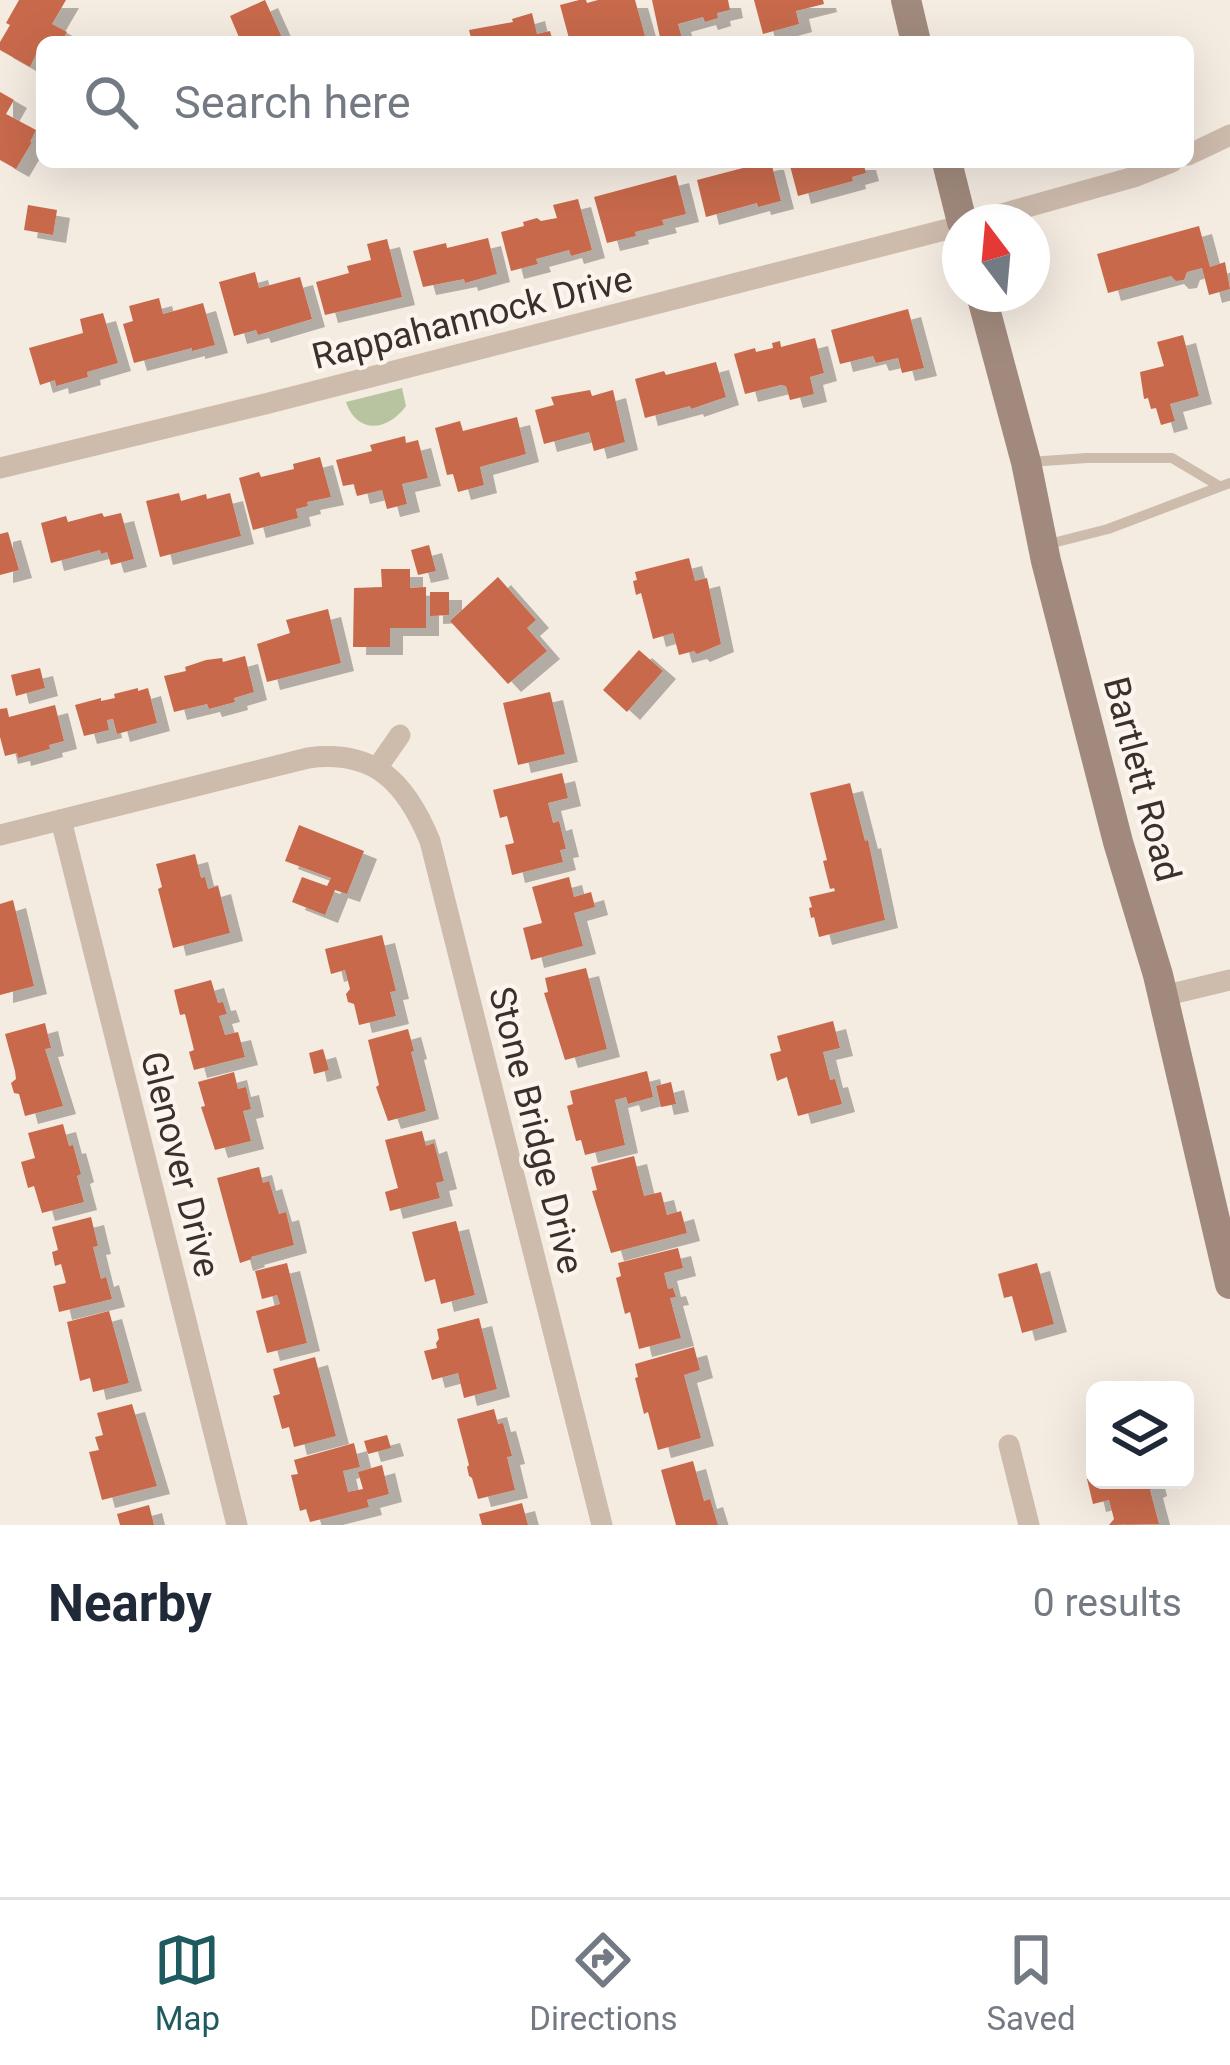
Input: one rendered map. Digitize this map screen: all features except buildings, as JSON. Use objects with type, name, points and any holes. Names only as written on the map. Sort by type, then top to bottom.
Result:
[{"type":"main road","points":[[906,0],[915,36]]},
{"type":"main road","points":[[948,168],[956,204]]},
{"type":"main road","name":"Bartlett Road","points":[[986,312],[1118,842],[1163,997],[1230,1284]]},
{"type":"street","points":[[1194,152],[1230,135]]},
{"type":"street","points":[[1037,204],[1157,168]]},
{"type":"street","name":"Rappahannock Drive","points":[[0,468],[942,229]]},
{"type":"street","points":[[0,835],[308,758],[342,757],[377,769],[400,735]]},
{"type":"street","name":"Stone Bridge Drive","points":[[377,769],[408,795],[430,841],[602,1525]]},
{"type":"street","name":"Glenover Drive","points":[[61,820],[237,1525]]},
{"type":"street","points":[[1163,997],[1230,980]]},
{"type":"street","points":[[1009,1445],[1029,1525]]},
{"type":"lane","points":[[1026,462],[1172,458],[1225,485]]},
{"type":"lane","points":[[1042,546],[1108,530],[1225,485]]},
{"type":"green space","points":[[402,388],[406,406],[382,424],[357,420],[346,402]]}]
